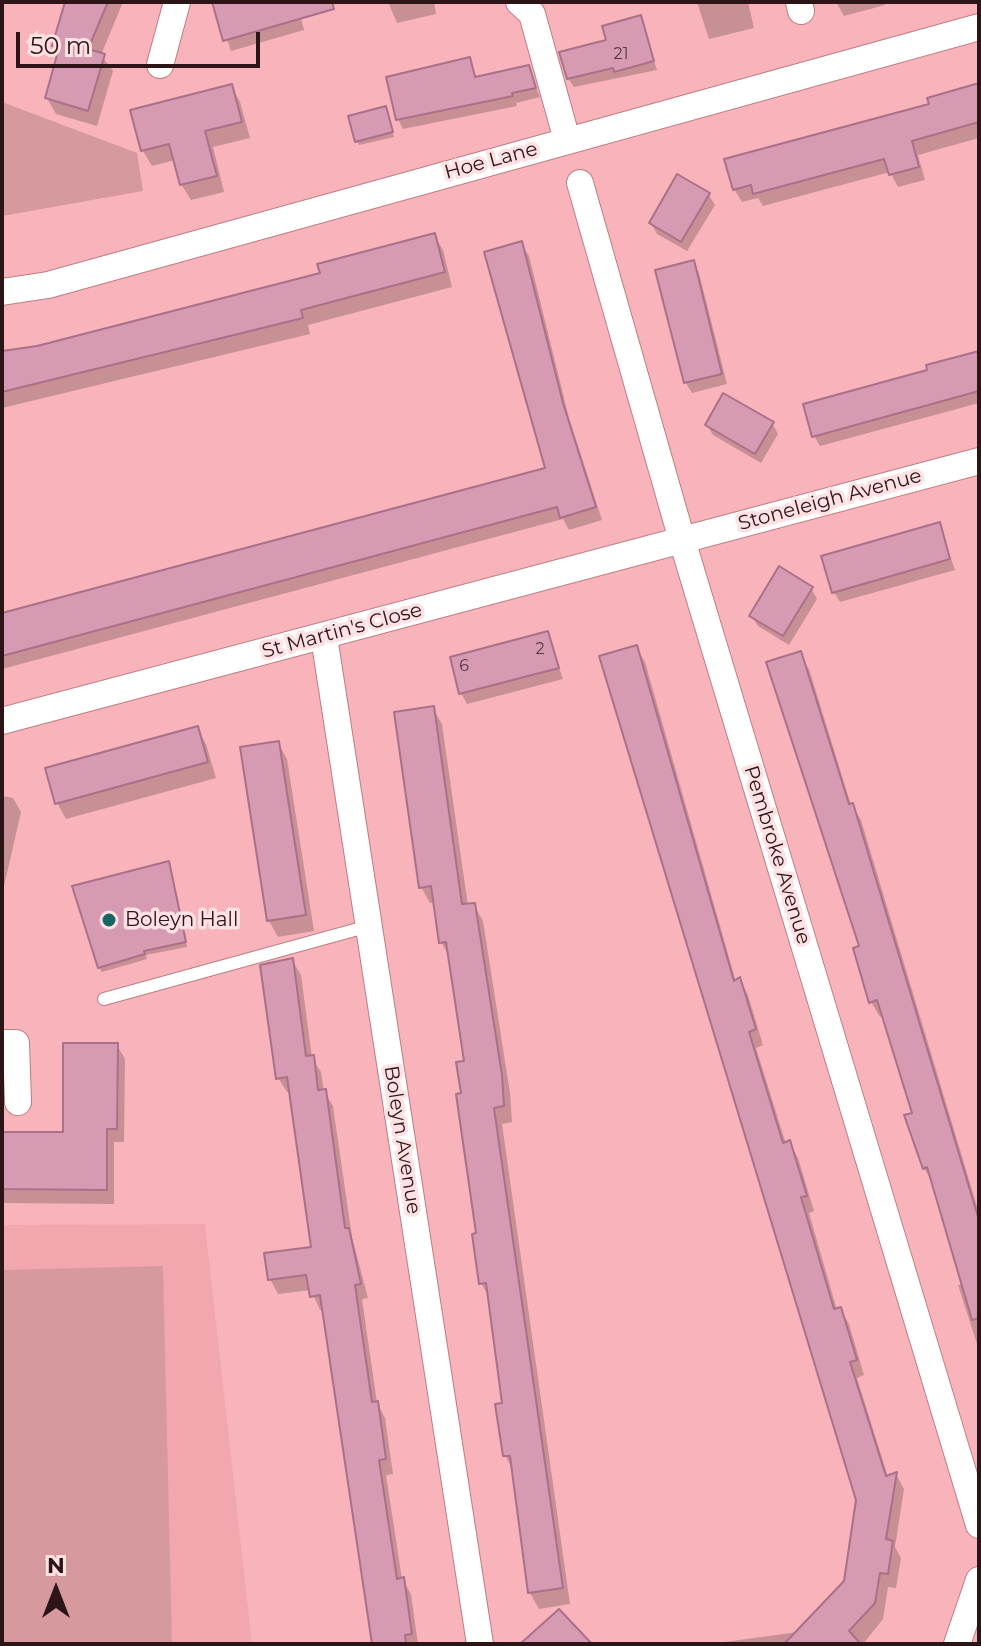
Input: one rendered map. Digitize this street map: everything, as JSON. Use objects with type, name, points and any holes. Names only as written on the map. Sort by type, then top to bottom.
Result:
[{"type":"street","points":[[160,65],[177,2]]},
{"type":"street","points":[[533,6],[567,140]]},
{"type":"street","name":"Hoe Lane","points":[[2,292],[48,285],[979,27]]},
{"type":"street","name":"Pembroke Avenue","points":[[580,183],[682,540],[979,1525]]},
{"type":"street","name":"Stoneleigh Avenue","points":[[682,540],[979,461]]},
{"type":"street","name":"St Martin's Close","points":[[2,721],[682,540]]},
{"type":"street","name":"Boleyn Avenue","points":[[324,637],[480,1644]]},
{"type":"street","points":[[2,1043],[16,1043],[18,1102]]},
{"type":"street","points":[[957,1644],[979,1580]]},
{"type":"lane","points":[[104,999],[369,926]]},
{"type":"shaded area","points":[[2,102],[137,153],[143,191],[2,216]]},
{"type":"shaded area","points":[[205,1224],[252,1644],[2,1644],[2,1225]]},
{"type":"shaded area","points":[[163,1266],[172,1644],[2,1644],[2,1270]]},
{"type":"building","points":[[65,2],[108,2],[88,49],[105,54],[88,111],[45,98],[59,48],[52,46]]},
{"type":"building","points":[[212,2],[332,2],[334,9],[223,41]]},
{"type":"building","points":[[641,15],[654,61],[614,72],[613,68],[567,79],[559,52],[606,40],[602,26]]},
{"type":"building","points":[[470,57],[475,77],[529,65],[536,88],[512,93],[513,96],[396,120],[386,77]]},
{"type":"building","points":[[979,83],[979,122],[912,141],[919,167],[889,175],[884,159],[753,194],[751,185],[733,190],[724,159],[929,104],[927,98]]},
{"type":"building","points":[[232,84],[242,122],[205,131],[217,176],[180,185],[169,144],[141,151],[130,110]]},
{"type":"building","points":[[386,106],[393,132],[355,142],[348,116]]},
{"type":"building","points":[[677,174],[710,193],[681,242],[649,223]]},
{"type":"building","points":[[435,233],[445,272],[301,310],[303,318],[2,392],[2,351],[37,346],[320,273],[317,264]]},
{"type":"building","points":[[522,241],[563,403],[596,507],[560,518],[557,507],[2,656],[2,613],[545,468],[484,252]]},
{"type":"building","points":[[694,260],[722,374],[684,383],[655,270]]},
{"type":"building","points":[[979,351],[979,391],[812,437],[803,404],[927,370],[926,365]]},
{"type":"building","points":[[723,393],[774,422],[755,454],[705,425]]},
{"type":"building","points":[[940,522],[950,559],[832,593],[821,556]]},
{"type":"building","points":[[779,566],[813,587],[783,636],[749,616]]},
{"type":"building","points":[[548,631],[559,668],[459,694],[450,657]]},
{"type":"building","points":[[637,645],[734,981],[740,977],[756,1029],[749,1032],[783,1143],[790,1140],[807,1196],[801,1197],[834,1309],[841,1307],[857,1360],[850,1362],[886,1476],[897,1472],[886,1539],[893,1541],[888,1574],[880,1573],[875,1603],[849,1631],[861,1644],[784,1644],[844,1581],[856,1500],[599,656]]},
{"type":"building","points":[[801,651],[849,804],[853,803],[979,1220],[979,1318],[972,1320],[927,1167],[923,1169],[904,1115],[912,1113],[877,1000],[869,1003],[853,948],[859,946],[766,662]]},
{"type":"building","points":[[434,706],[462,904],[475,903],[502,1075],[504,1106],[494,1108],[563,1588],[528,1593],[510,1456],[503,1456],[495,1404],[502,1403],[486,1283],[479,1284],[472,1234],[476,1233],[456,1094],[461,1093],[456,1062],[464,1061],[446,942],[439,943],[431,886],[419,888],[394,712]]},
{"type":"building","points":[[198,726],[208,762],[55,804],[45,768]]},
{"type":"building","points":[[279,741],[306,915],[267,921],[240,747]]},
{"type":"building","points":[[169,861],[186,942],[144,951],[145,954],[98,968],[72,886]]},
{"type":"building","points":[[293,958],[306,1056],[314,1055],[318,1090],[326,1089],[345,1228],[349,1228],[361,1284],[355,1285],[372,1402],[378,1401],[386,1459],[379,1460],[397,1579],[404,1577],[412,1634],[405,1635],[406,1644],[372,1644],[320,1295],[310,1297],[306,1275],[268,1280],[264,1253],[311,1247],[287,1077],[276,1079],[260,965]]},
{"type":"building","points":[[63,1043],[118,1043],[117,1129],[107,1129],[107,1190],[2,1189],[2,1132],[63,1132]]},
{"type":"building","points":[[559,1609],[592,1644],[520,1644]]},
{"type":"place","name":"Boleyn Hall","points":[[109,920]]}]
